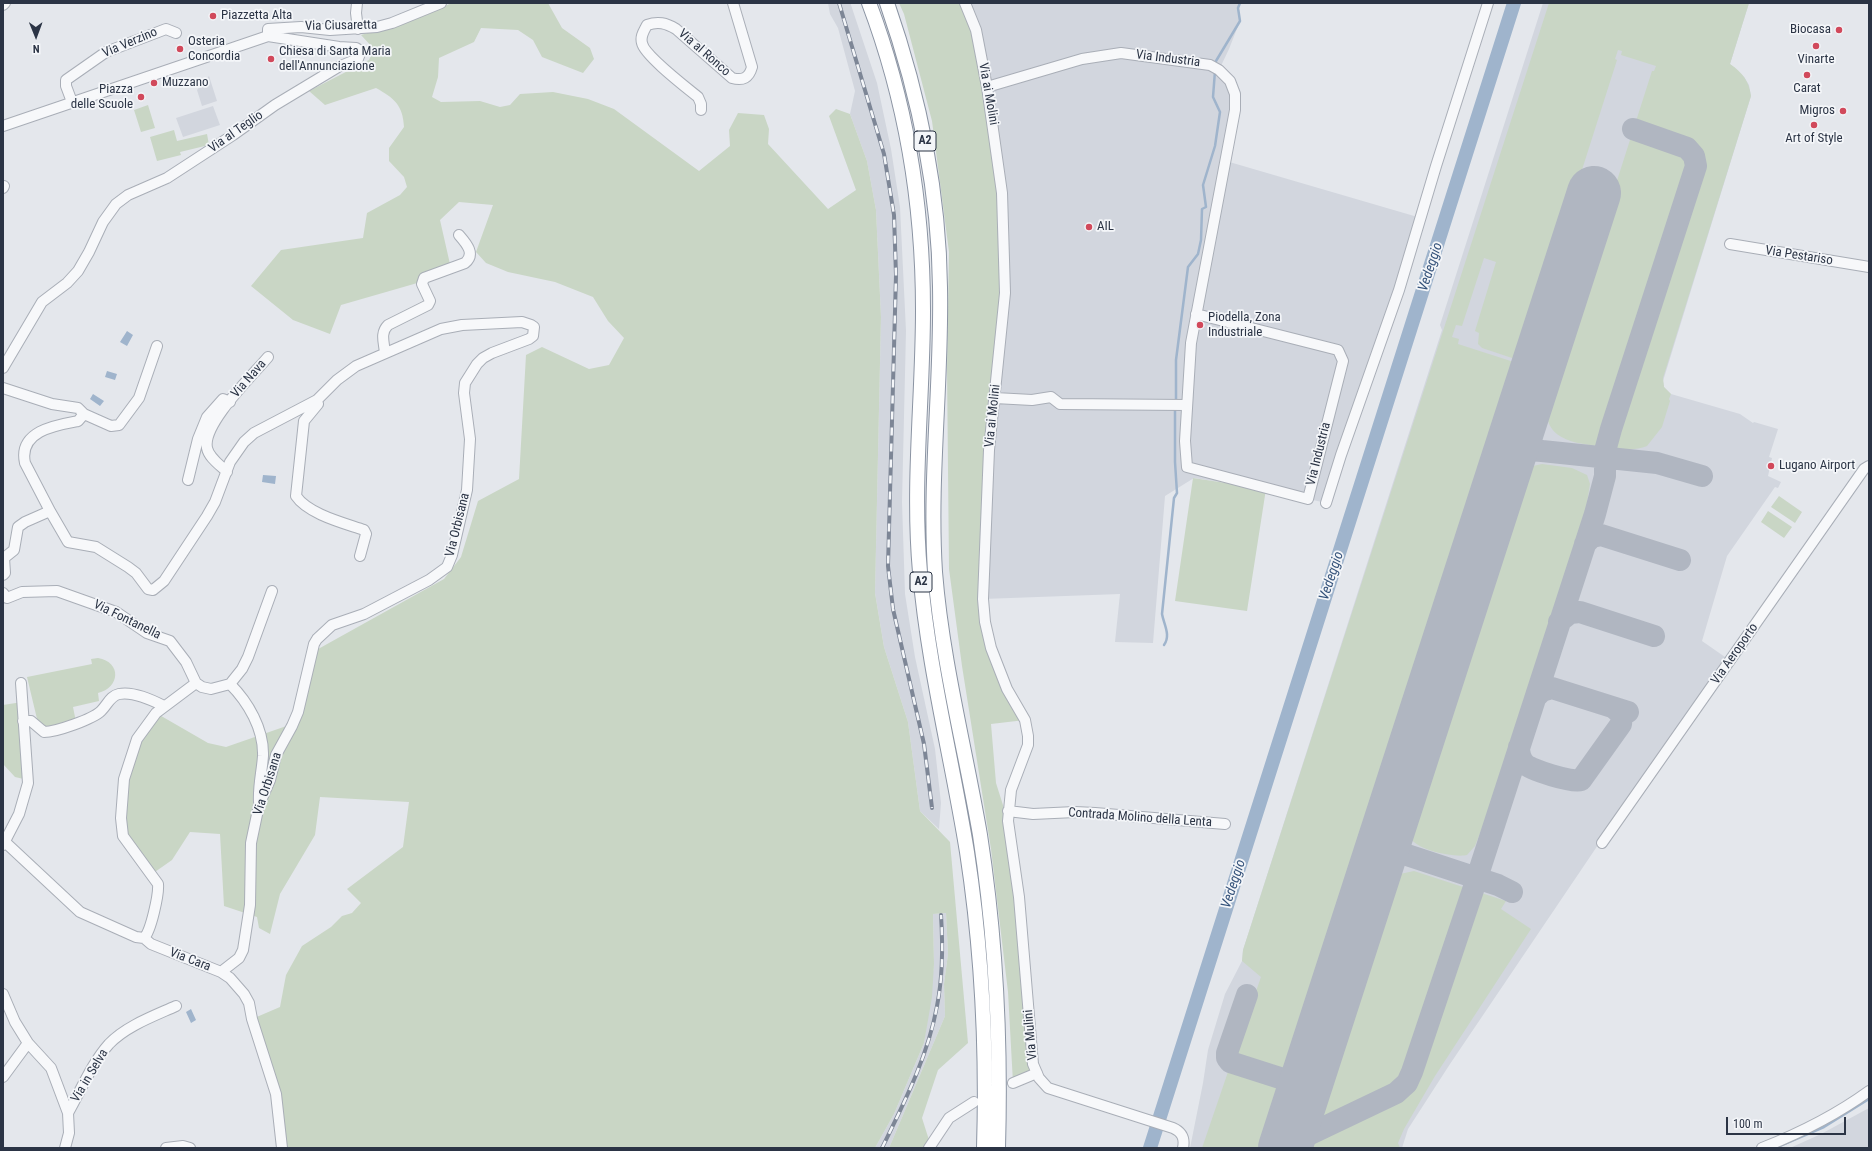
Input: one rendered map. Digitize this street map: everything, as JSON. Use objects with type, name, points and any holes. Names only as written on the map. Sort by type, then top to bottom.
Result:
[{"type":"highway","name":"A2","points":[[869,3],[887,55],[901,110],[917,204],[922,266],[923,309],[917,480],[917,526],[920,570],[932,665],[968,856],[978,941],[984,1039],[984,1148]]},
{"type":"highway","name":"A2","points":[[887,3],[907,67],[922,126],[930,172],[937,233],[940,287],[940,333],[933,484],[936,574],[944,643],[980,840],[992,937],[998,1042],[998,1148]]},
{"type":"street","points":[[357,3],[356,13],[358,29]]},
{"type":"street","name":"Via Ciusaretta","points":[[268,36],[268,29],[301,27],[330,30],[377,27],[392,23],[441,3]]},
{"type":"street","name":"Via al Ronco","points":[[701,110],[701,104],[698,97],[648,54],[642,44],[642,34],[647,25],[656,22],[668,25],[676,29],[732,78],[738,80],[745,78],[750,74],[752,67],[733,3]]},
{"type":"street","name":"Via ai Molini","points":[[965,3],[976,30],[987,87],[1002,193],[1005,293],[989,450],[983,600],[985,622],[991,648],[1007,688],[1025,720],[1028,736],[1028,745],[1011,790],[1008,822]]},
{"type":"street","points":[[1326,504],[1341,455],[1398,290],[1488,3]]},
{"type":"street","name":"Via Verzino","points":[[72,102],[66,86],[66,80],[106,52],[166,29],[176,33]]},
{"type":"street","name":"Via al Teglio","points":[[3,126],[268,36],[360,49],[361,55],[354,61],[338,67],[275,105],[167,178],[121,199],[112,208],[103,222],[78,271],[67,283],[42,302],[3,368]]},
{"type":"street","name":"Via Industria","points":[[987,87],[1082,59],[1121,53],[1214,68],[1230,81],[1235,94],[1235,110],[1196,314],[1191,343],[1186,405],[1185,441],[1187,467],[1308,499],[1343,361],[1338,350],[1196,314]]},
{"type":"street","points":[[385,353],[384,329],[388,325],[428,306],[430,301],[422,284],[424,278],[465,263],[469,260],[471,253],[459,235]]},
{"type":"street","name":"Via Pestariso","points":[[1730,244],[1869,267]]},
{"type":"street","name":"Via Orbisana","points":[[50,511],[68,542],[90,545],[110,555],[136,573],[145,586],[153,590],[164,581],[207,516],[217,497],[226,472],[242,445],[254,433],[317,400],[337,380],[350,370],[441,329],[462,325],[522,322],[531,325],[534,332],[533,336],[525,341],[492,353],[483,358],[477,364],[465,383],[464,393],[470,440],[467,490],[452,554],[447,567],[429,580],[364,614],[332,625],[317,639],[311,651],[298,712],[276,754],[270,780],[259,805],[251,843],[250,905],[243,950],[239,958],[221,972]]},
{"type":"street","points":[[3,388],[52,404],[78,408],[84,414],[111,426],[119,425],[139,398],[157,346]]},
{"type":"street","name":"Via Nava","points":[[226,472],[209,453],[206,442],[209,430],[218,416],[268,357]]},
{"type":"street","points":[[995,398],[1032,400],[1051,397],[1060,404],[1186,405]]},
{"type":"street","points":[[188,480],[198,439],[207,417],[223,399],[230,402]]},
{"type":"street","name":"Via Orbisana","points":[[317,400],[318,404],[304,421],[296,496],[303,503],[322,514],[364,530],[366,534],[360,556]]},
{"type":"street","points":[[4,574],[4,558],[14,550],[18,527],[25,522],[50,511],[25,463],[24,454],[26,447],[35,435],[46,428],[61,423],[78,421],[84,414]]},
{"type":"street","name":"Via Aeroporto","points":[[1602,843],[1864,470],[1869,466]]},
{"type":"street","name":"Via Fontanella","points":[[3,593],[7,598],[22,592],[58,591],[116,612],[147,633],[170,642],[186,662],[196,683]]},
{"type":"street","points":[[144,938],[149,932],[158,884],[123,836],[121,818],[121,795],[124,779],[137,739],[156,713],[196,683],[202,687],[211,689],[230,684],[234,680],[248,657],[272,591]]},
{"type":"street","points":[[4,844],[19,814],[28,783],[21,683]]},
{"type":"street","points":[[230,684],[249,705],[262,745],[263,753],[258,791],[259,805]]},
{"type":"street","points":[[23,721],[31,721],[44,732],[62,729],[98,713],[111,698],[124,694],[152,700],[164,706]]},
{"type":"street","name":"Contrada Molino della Lenta","points":[[1008,811],[1033,814],[1075,812],[1095,813],[1225,824]]},
{"type":"street","name":"Via Mulini","points":[[1008,822],[1019,896],[1033,1059],[1037,1073],[1044,1084],[1052,1090],[1173,1128],[1180,1132],[1184,1138],[1183,1148]]},
{"type":"street","name":"Via Cara","points":[[4,844],[80,912],[136,937],[144,938],[151,944],[221,972],[240,988],[249,1003],[252,1019],[276,1094],[282,1148]]},
{"type":"street","points":[[3,994],[15,1022],[28,1043],[51,1068],[68,1113],[69,1136],[65,1148]]},
{"type":"street","name":"Via in Selva","points":[[68,1113],[96,1063],[109,1044],[139,1023],[176,1006]]},
{"type":"street","points":[[3,1077],[28,1043]]},
{"type":"street","points":[[1013,1083],[1037,1073]]},
{"type":"street","points":[[1762,1148],[1796,1134],[1827,1118],[1869,1091]]},
{"type":"street","points":[[929,1148],[949,1118],[974,1102]]},
{"type":"street","points":[[166,1148],[183,1146],[190,1148]]},
{"type":"shaded area","points":[[828,3],[851,3],[877,83],[891,149],[900,207],[906,331],[902,502],[905,594],[915,657],[935,749],[941,803],[939,829],[920,811],[908,722],[884,647],[875,593],[881,317],[876,210],[867,161],[850,114],[855,91],[838,28],[830,14]]},
{"type":"shaded area","points":[[965,3],[1240,3],[1238,8],[1240,21],[1219,70],[1235,94],[1226,161],[1421,218],[1326,503],[1266,489],[1194,478],[1165,496],[1153,643],[1115,642],[1120,594],[983,599]]},
{"type":"shaded area","points":[[1543,3],[1749,3],[1730,64],[1744,77],[1749,85],[1751,96],[1663,381],[1664,387],[1671,394],[1740,414],[1753,423],[1754,422],[1778,429],[1769,457],[1772,458],[1768,476],[1781,482],[1778,488],[1775,487],[1727,556],[1702,641],[1725,657],[1450,1064],[1408,1129],[1402,1148],[1190,1148],[1208,1050],[1225,994],[1242,961],[1243,950],[1442,330],[1440,325]]},
{"type":"shaded area","points":[[209,76],[217,101],[202,106],[197,90]]},
{"type":"shaded area","points":[[213,106],[220,125],[183,137],[176,118]]},
{"type":"shaded area","points":[[946,913],[948,954],[944,984],[945,1016],[889,1148],[875,1148],[894,1114],[924,1043],[934,964],[933,914]]},
{"type":"shaded area","points":[[1869,1108],[1869,1148],[1790,1148],[1821,1134]]},
{"type":"green space","points":[[452,3],[548,3],[562,28],[590,48],[594,59],[583,73],[542,57],[533,40],[518,30],[481,28],[474,42],[439,58],[438,77],[432,97],[441,102],[480,101],[500,107],[510,105],[520,94],[553,92],[588,99],[614,109],[699,171],[730,146],[729,130],[738,113],[764,115],[769,129],[768,144],[828,209],[856,190],[829,116],[836,109],[850,114],[867,161],[876,210],[881,317],[875,593],[884,647],[908,722],[920,811],[950,842],[968,1043],[938,1070],[922,1118],[929,1140],[924,1148],[889,1148],[945,1016],[944,984],[948,954],[946,913],[933,914],[934,964],[932,997],[924,1043],[894,1114],[875,1148],[282,1148],[276,1094],[252,1019],[280,1007],[286,975],[302,946],[331,927],[342,916],[352,913],[361,903],[347,889],[403,847],[409,802],[320,797],[315,835],[280,894],[270,934],[259,928],[257,917],[224,906],[220,834],[190,832],[172,860],[152,874],[123,836],[129,761],[156,713],[208,743],[226,747],[298,722],[311,653],[444,579],[461,557],[478,501],[519,479],[526,355],[542,347],[589,369],[609,365],[624,338],[608,321],[593,297],[555,282],[508,272],[486,263],[476,252],[493,205],[459,202],[440,220],[452,273],[341,305],[330,334],[293,320],[251,286],[281,250],[363,238],[367,213],[400,195],[407,187],[404,177],[389,161],[389,148],[404,127],[402,113],[393,99],[376,88],[325,105],[309,91],[369,60],[374,49],[361,35],[413,19]]},
{"type":"green space","points":[[899,3],[965,3],[994,129],[1005,293],[983,599],[991,647],[1025,720],[991,724],[996,783],[1008,821],[1037,1073],[1013,1083],[1008,992],[991,849],[962,666],[949,569],[947,368],[949,252],[932,121],[904,14]]},
{"type":"green space","points":[[1549,3],[1749,3],[1730,64],[1745,78],[1749,86],[1751,96],[1663,378],[1664,387],[1671,394],[1669,399],[1670,401],[1662,427],[1647,446],[1636,449],[1604,447],[1571,441],[1554,431],[1549,424],[1546,413],[1547,400],[1652,71],[1654,71],[1656,66],[1621,55],[1622,51],[1618,50],[1615,59],[1617,60],[1521,361],[1482,348],[1478,344],[1479,333],[1475,331],[1496,262],[1484,258],[1462,326],[1456,325],[1452,337],[1459,339],[1458,344],[1520,364],[1293,1067],[1280,1072],[1264,1069],[1235,1058],[1234,1054],[1261,977],[1242,961],[1243,950]]},
{"type":"green space","points":[[148,105],[155,128],[141,132],[134,110]]},
{"type":"green space","points":[[174,130],[177,141],[207,134],[209,145],[180,152],[181,155],[157,161],[150,137]]},
{"type":"green space","points":[[1542,464],[1572,468],[1587,475],[1590,484],[1585,515],[1488,813],[1475,846],[1467,855],[1461,856],[1436,852],[1419,846],[1413,842],[1409,834],[1410,825],[1522,474],[1533,466]]},
{"type":"green space","points":[[1193,478],[1266,489],[1247,611],[1175,601]]},
{"type":"green space","points":[[1779,496],[1802,512],[1795,523],[1771,507]]},
{"type":"green space","points":[[1768,511],[1792,527],[1784,538],[1761,522]]},
{"type":"green space","points":[[98,658],[106,660],[111,664],[115,675],[111,686],[98,693],[99,701],[73,707],[76,722],[42,728],[38,723],[27,677],[92,664],[91,659]]},
{"type":"green space","points":[[22,702],[28,780],[15,777],[3,764],[3,705]]},
{"type":"green space","points":[[1414,871],[1506,901],[1501,909],[1531,929],[1435,1076],[1404,1129],[1398,1143],[1400,1148],[1306,1148],[1390,885],[1400,874]]},
{"type":"green space","points":[[1230,1066],[1274,1082],[1284,1096],[1267,1148],[1202,1148]]},
{"type":"water","points":[[127,331],[133,335],[127,346],[120,342]]},
{"type":"water","points":[[107,371],[117,374],[115,380],[105,377]]},
{"type":"water","points":[[93,394],[104,401],[100,406],[90,399]]},
{"type":"water","points":[[263,475],[276,476],[275,484],[262,482]]},
{"type":"water","points":[[191,1009],[196,1020],[191,1023],[186,1012]]},
{"type":"waterway","points":[[1215,66],[1216,61],[1240,21],[1238,8],[1240,3]]},
{"type":"waterway","name":"Vedeggio","points":[[1150,1148],[1514,3]]},
{"type":"waterway","points":[[1176,403],[1176,360],[1188,267],[1198,254],[1201,240],[1202,209],[1206,207],[1203,185],[1215,146],[1220,112],[1213,97],[1215,71]]},
{"type":"waterway","points":[[1164,645],[1167,634],[1162,614],[1174,498],[1177,493],[1175,462],[1175,408]]},
{"type":"waterway","points":[[1775,1148],[1824,1127],[1869,1099]]},
{"type":"taxiway","points":[[1285,1146],[1396,1093],[1407,1083],[1412,1072],[1473,890],[1595,514],[1605,476],[1605,451],[1611,429],[1696,166],[1694,156],[1687,148],[1633,129]]},
{"type":"taxiway","points":[[1499,487],[1509,463],[1517,454],[1542,451],[1525,442],[1522,435],[1522,418],[1530,391]]},
{"type":"taxiway","points":[[1542,451],[1657,463],[1702,476]]},
{"type":"taxiway","points":[[1585,544],[1592,537],[1601,535],[1680,560]]},
{"type":"taxiway","points":[[1559,622],[1570,613],[1580,612],[1654,636]]},
{"type":"taxiway","points":[[1536,697],[1542,691],[1552,688],[1628,712]]},
{"type":"taxiway","points":[[1519,747],[1521,758],[1529,767],[1561,778],[1581,780],[1621,724],[1622,715],[1614,708]]},
{"type":"taxiway","points":[[1373,878],[1386,859],[1400,854],[1407,855],[1397,849],[1392,841],[1392,820]]},
{"type":"taxiway","points":[[1407,855],[1498,885],[1512,892]]},
{"type":"taxiway","points":[[1247,995],[1227,1053],[1227,1058],[1230,1062],[1305,1086]]},
{"type":"runway","points":[[1285,1148],[1594,193]]},
{"type":"railway","points":[[839,3],[884,154],[894,215],[896,275],[888,566],[893,609],[924,744],[932,808]]},
{"type":"railway","points":[[882,1148],[914,1079],[928,1043],[933,1025],[939,995],[941,972],[941,915]]},
{"type":"place","name":"Piazzetta Alta","points":[[213,16]]},
{"type":"place","name":"Biocasa","points":[[1839,30]]},
{"type":"place","name":"Vinarte","points":[[1816,46]]},
{"type":"place","name":"Osteria Concordia","points":[[180,49]]},
{"type":"place","name":"Chiesa di Santa Maria dell'Annunciazione","points":[[271,59]]},
{"type":"place","name":"Carat","points":[[1807,75]]},
{"type":"place","name":"Muzzano","points":[[154,83]]},
{"type":"place","name":"Piazza delle Scuole","points":[[141,97]]},
{"type":"place","name":"Migros","points":[[1843,111]]},
{"type":"place","name":"Art of Style","points":[[1814,125]]},
{"type":"place","name":"AIL","points":[[1089,227]]},
{"type":"place","name":"Piodella, Zona Industriale","points":[[1200,325]]},
{"type":"place","name":"Lugano Airport","points":[[1771,466]]}]
